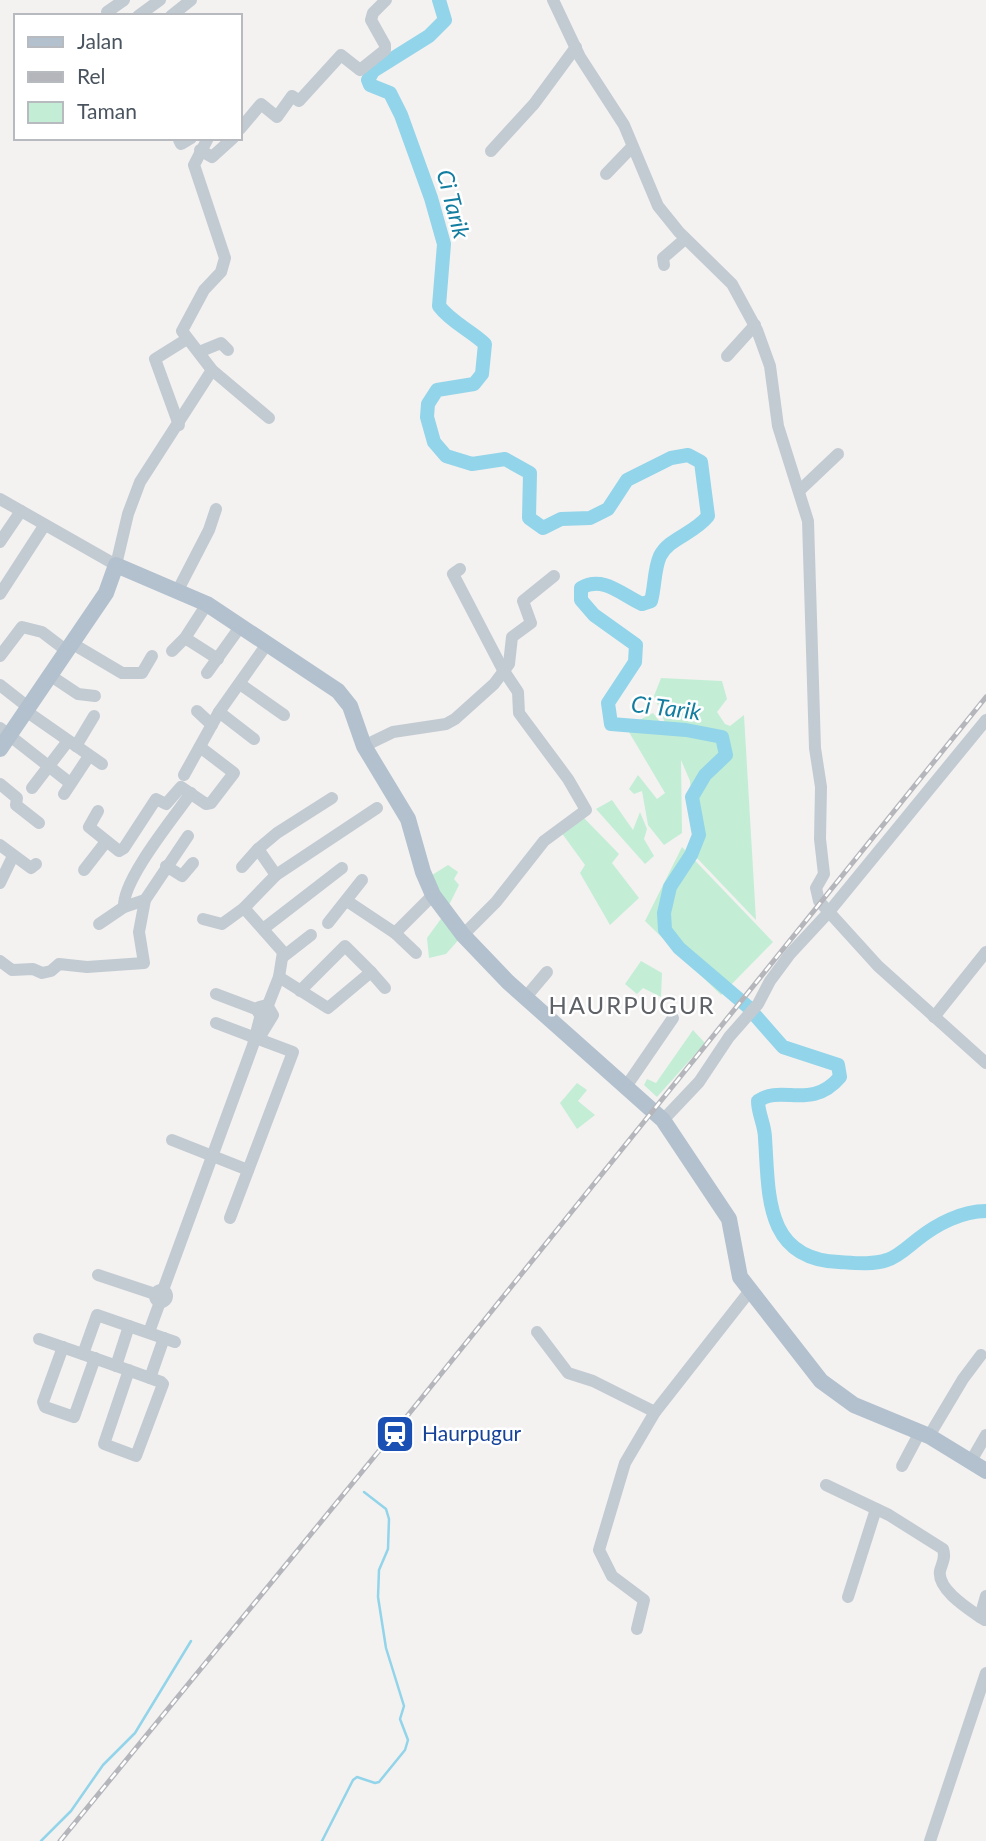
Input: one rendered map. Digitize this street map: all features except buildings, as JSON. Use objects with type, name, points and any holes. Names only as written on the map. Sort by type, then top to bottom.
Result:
[{"type":"main road","points":[[3,737],[51,676],[106,593],[117,562],[207,604],[338,691],[350,706],[364,746],[408,818],[423,873],[433,895],[463,935],[525,998],[663,1120],[729,1219],[740,1278],[833,1392],[865,1410],[924,1434],[986,1471]]},
{"type":"street","points":[[106,10],[125,0]]},
{"type":"street","points":[[140,14],[160,0]]},
{"type":"street","points":[[174,14],[191,0]]},
{"type":"street","points":[[242,127],[261,104],[277,117],[292,96],[299,101],[341,55],[360,69],[384,50],[385,45],[371,20],[373,13],[386,0]]},
{"type":"street","points":[[552,0],[576,47],[618,115],[658,206],[685,239],[732,284],[755,325],[770,366],[778,426],[808,521],[815,748],[821,788],[820,839],[824,874],[816,893],[828,913],[878,966],[986,1063]]},
{"type":"street","points":[[491,151],[534,104],[576,47]]},
{"type":"street","points":[[207,140],[194,165],[207,212],[225,251],[188,314],[182,331],[212,370],[269,418]]},
{"type":"street","points":[[200,150],[212,157],[231,140]]},
{"type":"street","points":[[606,174],[632,147]]},
{"type":"street","points":[[664,265],[663,258],[685,239]]},
{"type":"street","points":[[727,356],[755,325]]},
{"type":"street","points":[[178,425],[155,359],[187,339]]},
{"type":"street","points":[[199,352],[220,343],[228,350]]},
{"type":"street","points":[[0,499],[44,526],[117,562],[135,494],[212,370]]},
{"type":"street","points":[[799,491],[838,454]]},
{"type":"street","points":[[178,590],[209,530],[216,509]]},
{"type":"street","points":[[0,542],[21,511]]},
{"type":"street","points":[[0,594],[44,526]]},
{"type":"street","points":[[460,569],[453,574],[504,672],[518,692],[519,713],[568,779],[586,810],[544,841],[496,902],[463,935]]},
{"type":"street","points":[[364,746],[393,732],[450,723],[483,695],[511,660],[512,637],[531,623],[523,601],[554,576]]},
{"type":"street","points":[[0,601],[0,606]]},
{"type":"street","points":[[172,651],[185,638],[207,604]]},
{"type":"street","points":[[0,656],[22,627],[42,632],[122,673],[141,673],[152,656]]},
{"type":"street","points":[[207,673],[240,627]]},
{"type":"street","points":[[185,638],[218,659]]},
{"type":"street","points":[[184,775],[219,712],[267,644]]},
{"type":"street","points":[[51,676],[78,694],[95,696]]},
{"type":"street","points":[[240,684],[284,715]]},
{"type":"street","points":[[0,685],[27,709],[102,764]]},
{"type":"street","points":[[197,711],[212,725]]},
{"type":"street","points":[[219,712],[254,739]]},
{"type":"street","points":[[32,788],[94,716]]},
{"type":"street","points":[[663,1120],[688,1095],[758,1004],[770,981],[790,954],[828,913],[986,720]]},
{"type":"street","points":[[3,737],[50,766],[67,788],[89,756]]},
{"type":"street","points":[[98,811],[89,827],[105,843],[122,850],[155,799],[166,804],[174,795],[209,804],[234,773],[200,747]]},
{"type":"street","points":[[0,784],[17,798],[16,805],[39,823]]},
{"type":"street","points":[[203,919],[226,922],[244,908],[276,875],[395,796]]},
{"type":"street","points":[[124,907],[126,896],[138,872],[188,798]]},
{"type":"street","points":[[242,867],[277,833],[332,798]]},
{"type":"street","points":[[0,961],[12,970],[33,969],[42,973],[51,971],[59,964],[88,967],[144,960],[139,932],[145,900],[188,835]]},
{"type":"street","points":[[83,870],[105,843]]},
{"type":"street","points":[[0,845],[31,868],[36,864]]},
{"type":"street","points":[[258,849],[276,875]]},
{"type":"street","points":[[0,883],[13,856]]},
{"type":"street","points":[[166,866],[182,876],[193,863]]},
{"type":"street","points":[[263,929],[342,867]]},
{"type":"street","points":[[328,923],[362,880]]},
{"type":"street","points":[[395,933],[433,895]]},
{"type":"street","points":[[99,924],[124,907],[145,900]]},
{"type":"street","points":[[347,901],[395,933],[416,953]]},
{"type":"street","points":[[244,908],[284,956]]},
{"type":"street","points":[[149,1332],[159,1295],[263,1013],[279,977],[284,956],[311,935]]},
{"type":"street","points":[[300,991],[345,946],[385,988]]},
{"type":"street","points":[[934,1017],[986,952]]},
{"type":"street","points":[[279,977],[330,1009],[371,972]]},
{"type":"street","points":[[525,998],[547,972]]},
{"type":"street","points":[[216,994],[263,1013]]},
{"type":"street","points":[[625,1088],[673,1018]]},
{"type":"street","points":[[216,1023],[255,1040],[291,1051],[293,1055],[230,1218]]},
{"type":"street","points":[[172,1140],[248,1170]]},
{"type":"street","points":[[98,1275],[159,1295]]},
{"type":"street","points":[[637,1629],[644,1600],[612,1576],[599,1550],[619,1474],[655,1412],[750,1292]]},
{"type":"street","points":[[62,1347],[43,1402],[45,1407],[74,1417],[97,1315],[170,1340],[150,1378]]},
{"type":"street","points":[[116,1366],[129,1326]]},
{"type":"street","points":[[537,1332],[568,1373],[593,1381],[655,1412]]},
{"type":"street","points":[[39,1339],[129,1370],[163,1384],[136,1456],[104,1444],[129,1370]]},
{"type":"street","points":[[902,1466],[967,1371],[981,1355]]},
{"type":"street","points":[[971,1461],[986,1435]]},
{"type":"street","points":[[826,1485],[876,1509],[943,1549],[945,1555],[940,1573],[943,1585],[983,1618]]},
{"type":"street","points":[[848,1597],[876,1509]]},
{"type":"street","points":[[983,1618],[986,1596]]},
{"type":"street","points":[[930,1841],[986,1673]]},
{"type":"green space","points":[[661,678],[722,681],[727,699],[717,712],[725,724],[730,726],[744,715],[756,920],[696,857],[690,781],[681,760],[682,833],[664,845],[648,825],[642,791],[634,794],[629,789],[638,775],[657,799],[665,793],[626,727],[653,713],[670,735],[654,696]]},
{"type":"green space","points":[[612,800],[633,830],[640,812],[647,829],[644,839],[654,856],[645,864],[596,809]]},
{"type":"green space","points":[[584,818],[619,854],[612,863],[639,898],[610,925],[580,873],[585,865],[561,832]]},
{"type":"green space","points":[[682,847],[773,942],[721,995],[645,921]]},
{"type":"green space","points":[[448,865],[458,872],[454,879],[459,885],[448,907],[429,877]]},
{"type":"green space","points":[[443,916],[461,937],[446,954],[429,958],[427,938]]},
{"type":"green space","points":[[641,961],[662,973],[661,997],[643,988],[637,994],[625,984]]},
{"type":"green space","points":[[693,1030],[705,1043],[657,1097],[644,1085],[647,1079],[656,1083]]},
{"type":"green space","points":[[577,1083],[587,1090],[578,1101],[595,1115],[577,1129],[560,1103]]},
{"type":"waterway","name":"Ci Tarik","points":[[439,0],[445,20],[429,36],[373,71],[368,80],[370,85],[390,93],[401,115],[431,198],[444,244],[439,306],[449,317],[485,344],[482,374],[474,384],[437,390],[428,404],[427,417],[434,442],[446,456],[472,464],[505,459],[530,473],[529,518],[543,528],[561,519],[590,518],[608,509],[627,480],[671,458],[688,455],[701,462],[708,516],[664,550],[657,567],[651,601],[642,604],[612,588],[597,584],[581,588],[581,600],[594,615],[636,645],[635,662],[608,703],[611,724],[686,730],[722,737],[726,755],[705,775],[692,797],[699,835],[691,855],[670,887],[664,913],[665,930],[679,948],[747,1006],[783,1047],[838,1065],[840,1077],[818,1093],[767,1096],[758,1101],[765,1133],[770,1201],[775,1220],[796,1249],[814,1258],[869,1263],[891,1259],[925,1233],[950,1219],[986,1211]]},
{"type":"waterway","points":[[322,1841],[353,1780],[357,1777],[379,1782],[405,1750],[408,1740],[400,1719],[404,1706],[386,1648],[378,1597],[379,1570],[388,1549],[389,1519],[386,1509],[364,1492]]},
{"type":"waterway","points":[[41,1841],[71,1811],[103,1765],[135,1733],[191,1641]]},
{"type":"railway","points":[[60,1841],[383,1446],[986,697]]},
{"type":"place","name":"Haurpugur","points":[[395,1434]]},
{"type":"district","name":"HAURPUGUR","points":[[632,1006]]}]
